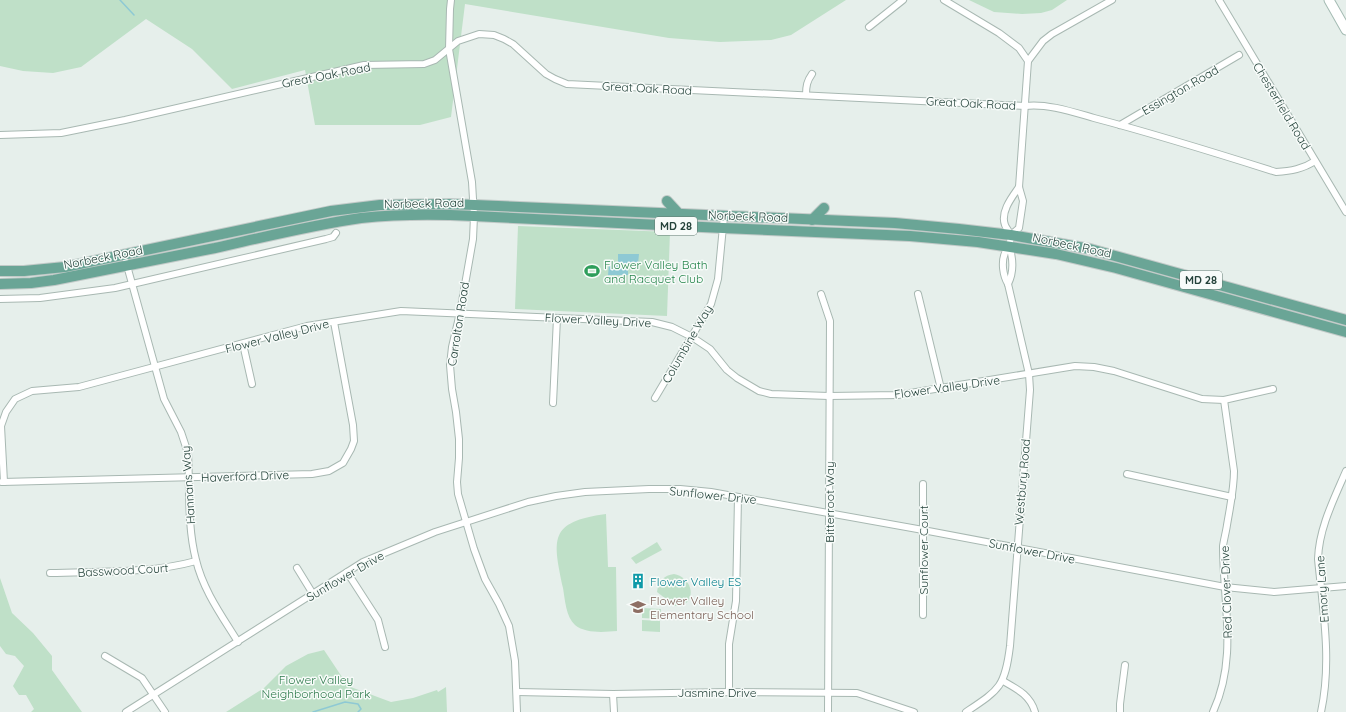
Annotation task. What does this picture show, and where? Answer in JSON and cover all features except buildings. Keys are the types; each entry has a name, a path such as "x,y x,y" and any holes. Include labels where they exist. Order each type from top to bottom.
{"main road":[{"path":"1329,0 1346,30"},
{"path":"667,201 678,214"},
{"name":"Norbeck Road","path":"0,271 24,271 65,267 331,210 380,205 473,205 902,224 959,228 1039,239 1090,249 1346,320"},
{"path":"812,220 824,208"},
{"path":"275,222 281,212"},
{"name":"Norbeck Road","path":"0,284 31,283 54,280 310,227 361,218 408,215 474,216 949,238 1056,254 1116,268 1346,332"}],"street":[{"name":"Carrolton Road","path":"451,0 449,49 472,182 474,216 473,239 460,314 452,347 450,365 459,439 457,482 458,494 474,549 485,579 509,626 515,661 517,712"},
{"path":"869,27 903,0"},
{"path":"944,0 1019,48 1028,61 1043,41 1052,34 1112,0"},
{"name":"Chesterfield Road","path":"1219,0 1346,212"},
{"name":"Great Oak Road","path":"0,135 66,132 364,65 424,64 435,60 458,41 479,34 494,35 513,44 546,74 567,84 1030,106 1062,110 1120,125 1276,172 1292,171 1309,165 1315,161"},
{"name":"Essington Road","path":"1120,125 1239,55"},
{"name":"Westbury Road","path":"1003,681 1010,646 1030,390 1029,374 1008,284 1004,276 1004,255 1009,246 1011,235 1019,228 1023,201 1019,188 1028,61"},
{"path":"806,95 808,80 812,74"},
{"path":"1011,235 1004,224 1004,215 1008,203 1019,188"},
{"name":"Columbine Way","path":"655,398 711,304 716,285 724,216"},
{"path":"0,299 40,298 115,288 326,240 333,237 336,233"},
{"name":"Hannans Way","path":"124,255 154,368 164,399 185,441 188,453 191,537 196,561 210,595 238,642"},
{"name":"Bitterroot Way","path":"821,294 830,321 828,712"},
{"path":"918,294 941,389"},
{"name":"Flower Valley Drive","path":"2,482 1,426 6,412 15,399 32,391 79,386 154,368 307,326 401,311 652,322 672,327 692,337 710,349 732,374 759,391 771,394 829,396 898,395 1075,366 1094,367 1114,371 1202,399 1224,400 1273,389"},
{"path":"553,403 557,318"},
{"name":"Haverford Drive","path":"2,482 312,474 329,471 343,463 354,440 353,425 334,322"},
{"path":"243,344 252,384"},
{"name":"Red Clover Drive","path":"1213,712 1220,693 1225,672 1228,644 1223,544 1234,482 1234,470 1224,400"},
{"name":"Emory Lane","path":"1321,712 1325,692 1327,652 1318,559 1319,547 1322,532 1346,471"},
{"path":"1127,474 1232,497"},
{"name":"Sunflower Court","path":"923,484 923,615"},
{"name":"Sunflower Drive","path":"126,712 363,562 387,551 466,521 528,502 585,492 680,489 711,492 756,499 1225,587 1274,592 1346,586"},
{"path":"729,692 729,644 736,601 738,497"},
{"name":"Basswood Court","path":"50,573 155,569 175,567 196,561"},
{"path":"297,568 313,594"},
{"path":"347,572 378,620 385,647"},
{"path":"105,656 142,678 165,712"},
{"path":"1120,712 1125,665"},
{"path":"966,712 995,691 1003,681 1024,694 1031,702 1035,712"},
{"name":"Jasmine Drive","path":"517,692 614,694 729,692 857,693 914,712"},
{"path":"614,694 614,712"}],"green space":[{"path":"0,0 846,0 791,35 771,40 720,42 669,38 465,4 451,117 420,125 315,125 305,70 232,89 192,49 146,19 81,67 53,73 23,71 0,66"},
{"path":"969,0 1067,0 1052,10 1041,13 1022,14 994,12"},
{"name":"Flower Valley Bath and Racquet Club","path":"518,226 670,232 667,316 515,309"},
{"path":"606,514 608,567 616,567 617,631 601,632 579,628 572,622 565,603 557,557 557,545 559,536 564,528 573,522 587,517"},
{"path":"657,542 662,550 636,564 631,558"},
{"path":"674,574 684,579 690,588 690,598 682,606 675,606 657,592 664,577"},
{"path":"0,578 12,613 33,633 52,656 52,670 82,712 31,712 34,709 26,695 19,695 13,686 24,666 15,656 6,654 0,646"},
{"path":"642,608 661,609 660,619 642,618"},
{"path":"642,620 660,621 660,632 642,631"},
{"name":"Flower Valley Neighborhood Park","path":"324,650 348,686 391,702 413,698 437,690 438,692 446,687 447,712 226,712 264,688 286,666 308,654"}],"water":[{"path":"618,254 639,254 638,264 628,264 628,275 608,275 609,265 618,265"}],"waterway":[{"path":"120,0 134,15"},
{"path":"313,712 345,702 358,704 361,709 358,712"}],"place":[{"name":"Flower Valley Bath and Racquet Club","path":"592,271"},
{"name":"Flower Valley ES","path":"638,581"},
{"name":"Flower Valley Elementary School","path":"638,607"}]}
